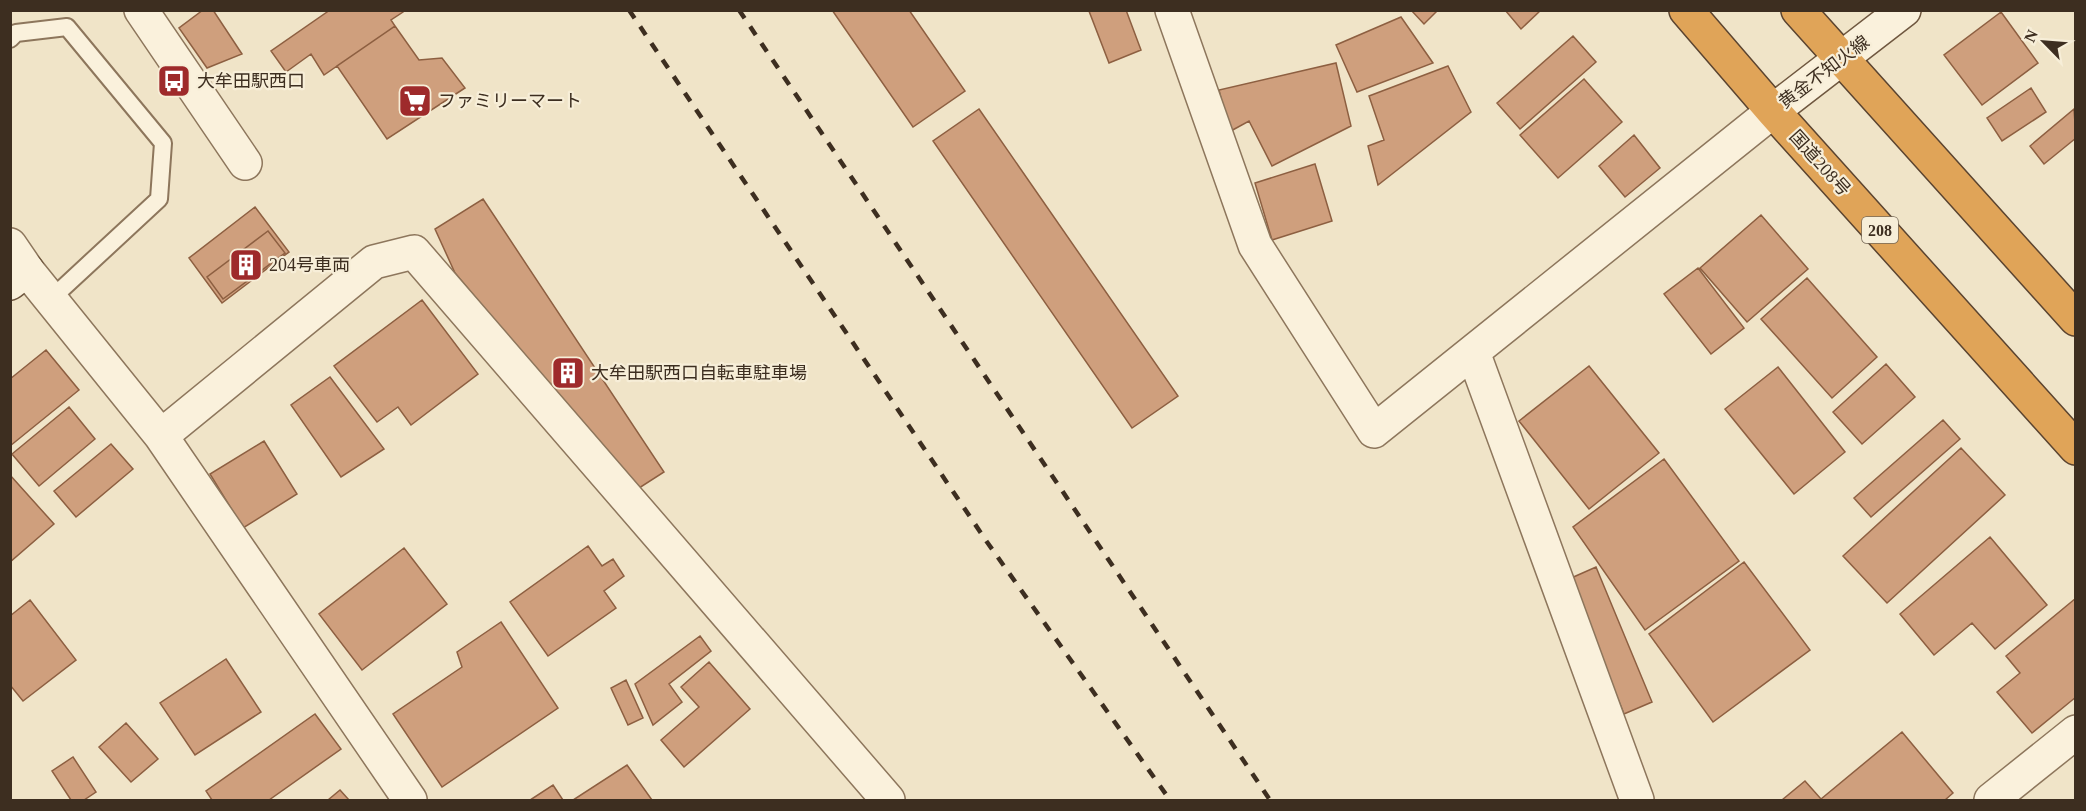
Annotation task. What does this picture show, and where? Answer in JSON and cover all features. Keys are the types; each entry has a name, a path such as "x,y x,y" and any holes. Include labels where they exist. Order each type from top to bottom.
{"highway":[{"name":"国道208号","path":"1686,10 1773,111 2076,448"},
{"path":"1798,10 2076,319"}],"street":[{"path":"141,10 245,163"},
{"name":"黄金不知火線","path":"1172,10 1255,245 1374,431 1773,111 1904,10"},
{"path":"161,436 374,262 414,252 888,801"},
{"path":"16,266 51,299 161,436 410,801"},
{"path":"1473,352 1637,801"},
{"path":"1991,801 2076,732"}],"lane":[{"path":"10,39 16,33 67,27 163,143 159,198 51,299"}],"building":[{"path":"203,10 213,10 242,54 207,68 179,28"},
{"path":"330,10 402,10 403,12 391,20 395,26 324,75 311,54 286,72 271,51"},
{"path":"832,10 909,10 965,91 913,127"},
{"path":"1126,10 1141,50 1109,63 1089,11"},
{"path":"1411,10 1438,10 1424,24"},
{"path":"1505,10 1541,10 1521,29"},
{"path":"2001,12 2038,63 1982,105 1944,55"},
{"path":"1401,17 1433,63 1357,92 1336,45"},
{"path":"395,26 419,60 442,58 465,88 387,139 337,66"},
{"path":"1573,36 1596,62 1520,129 1497,103"},
{"path":"1336,63 1351,126 1272,166 1249,121 1229,132 1219,90"},
{"path":"1448,66 1471,112 1378,185 1368,146 1384,140 1369,96"},
{"path":"1584,79 1622,122 1558,178 1520,135"},
{"path":"2031,88 2046,112 2002,141 1987,118"},
{"path":"979,109 1178,396 1132,428 933,141"},
{"path":"2074,109 2076,138 2044,164 2030,146"},
{"path":"1634,135 1660,168 1625,197 1599,166"},
{"path":"1315,164 1332,221 1272,240 1255,183"},
{"name":"大牟田駅西口自転車駐車場","path":"483,199 664,472 636,490 455,273 435,229"},
{"path":"255,207 289,252 222,303 189,258"},
{"path":"1761,215 1808,269 1747,322 1700,268"},
{"name":"204号車両","path":"268,231 285,253 223,299 207,277"},
{"path":"1698,268 1744,328 1711,354 1664,294"},
{"path":"1807,278 1877,357 1832,398 1761,319"},
{"path":"422,300 478,374 411,425 398,407 377,422 334,366"},
{"path":"46,350 79,390 10,446 10,379"},
{"path":"1886,364 1915,397 1862,444 1833,412"},
{"path":"1589,366 1659,453 1589,509 1519,421"},
{"path":"1778,367 1845,452 1794,494 1725,409"},
{"path":"330,377 384,449 341,477 291,405"},
{"path":"69,407 95,439 39,486 12,454"},
{"path":"1943,420 1960,439 1871,517 1854,498"},
{"path":"264,441 297,494 243,528 210,474"},
{"path":"111,444 133,469 76,517 54,491"},
{"path":"1961,448 2005,495 1887,603 1843,556"},
{"path":"1664,459 1739,561 1645,630 1573,527"},
{"path":"10,475 54,524 10,562"},
{"path":"1990,537 2047,605 1995,649 1972,623 1934,655 1900,614"},
{"path":"588,546 602,566 613,559 624,576 604,591 616,608 548,656 510,602"},
{"path":"404,548 447,604 362,670 319,614"},
{"path":"1744,562 1810,650 1713,722 1649,634"},
{"path":"1596,567 1652,702 1624,714 1569,579"},
{"path":"2076,598 2076,697 2032,733 1997,692 2020,673 2006,656"},
{"path":"30,600 76,660 23,701 10,685 10,616"},
{"path":"501,622 558,708 442,787 393,714 462,667 457,652"},
{"path":"700,636 711,651 669,684 682,702 653,725 635,684"},
{"path":"226,659 261,712 195,755 160,703"},
{"path":"709,662 750,709 684,767 661,740 699,707 681,687"},
{"path":"626,680 643,718 628,725 611,688"},
{"path":"315,714 341,749 269,800 212,800 206,791"},
{"path":"126,723 158,759 131,782 99,747"},
{"path":"1902,732 1953,793 1945,800 1782,800 1805,781 1821,799"},
{"path":"73,757 96,792 84,800 71,800 52,771"},
{"path":"627,765 652,800 573,800"},
{"path":"553,785 563,800 530,800"},
{"path":"340,790 349,800 328,800"}],"railway":[{"path":"629,10 987,542 1170,800"},
{"path":"739,10 1270,800"}],"place":[{"name":"大牟田駅西口","path":"174,81"},
{"name":"ファミリーマート","path":"415,101"},
{"name":"204号車両","path":"246,265"},
{"name":"大牟田駅西口自転車駐車場","path":"568,373"}]}
